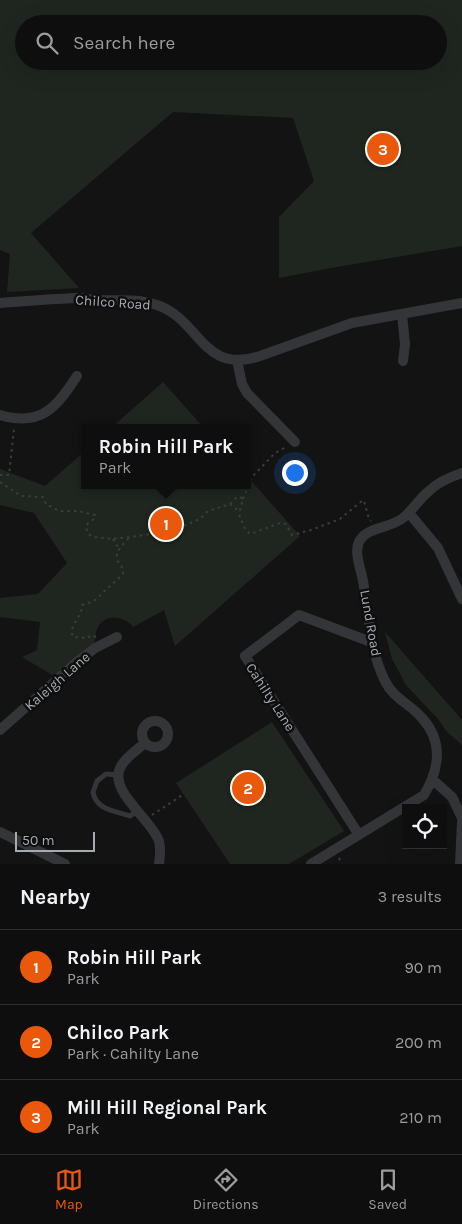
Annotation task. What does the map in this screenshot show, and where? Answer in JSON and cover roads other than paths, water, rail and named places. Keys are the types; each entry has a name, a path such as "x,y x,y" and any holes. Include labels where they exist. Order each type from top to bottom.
{"street":[{"name":"Chilco Road","path":"0,303 80,298 146,302 169,310 181,319 212,352 224,358 237,360"},
{"path":"294,442 247,393 242,384 237,360 254,358 338,327 462,303"},
{"path":"402,314 405,344 403,361"},
{"path":"0,415 15,419 31,418 46,412 60,401 77,376"},
{"name":"Lund Road","path":"433,780 437,764 436,746 431,730 422,717 396,696 386,682 372,642 357,545 365,535 392,525 409,513 440,482 462,473"},
{"path":"409,513 438,548 462,599"},
{"name":"Cahilty Lane","path":"359,835 245,656 299,615 372,642"},
{"name":"Kaleigh Lane","path":"0,730 78,661 95,648 117,637"},
{"path":"145,742 124,761 118,774 118,783 122,792 145,819 159,840 161,851 159,864"},
{"path":"311,864 424,795 433,780 452,797 462,819 460,864"},
{"path":"0,832 65,864"}],"lane":[{"path":"118,774 106,774 97,781 93,792 96,803 101,807 130,816 138,810"}],"place":[{"name":"Mill Hill Regional Park","path":"383,149"},
{"name":"Robin Hill Park","path":"166,524"},
{"name":"Chilco Park","path":"248,788"}]}
